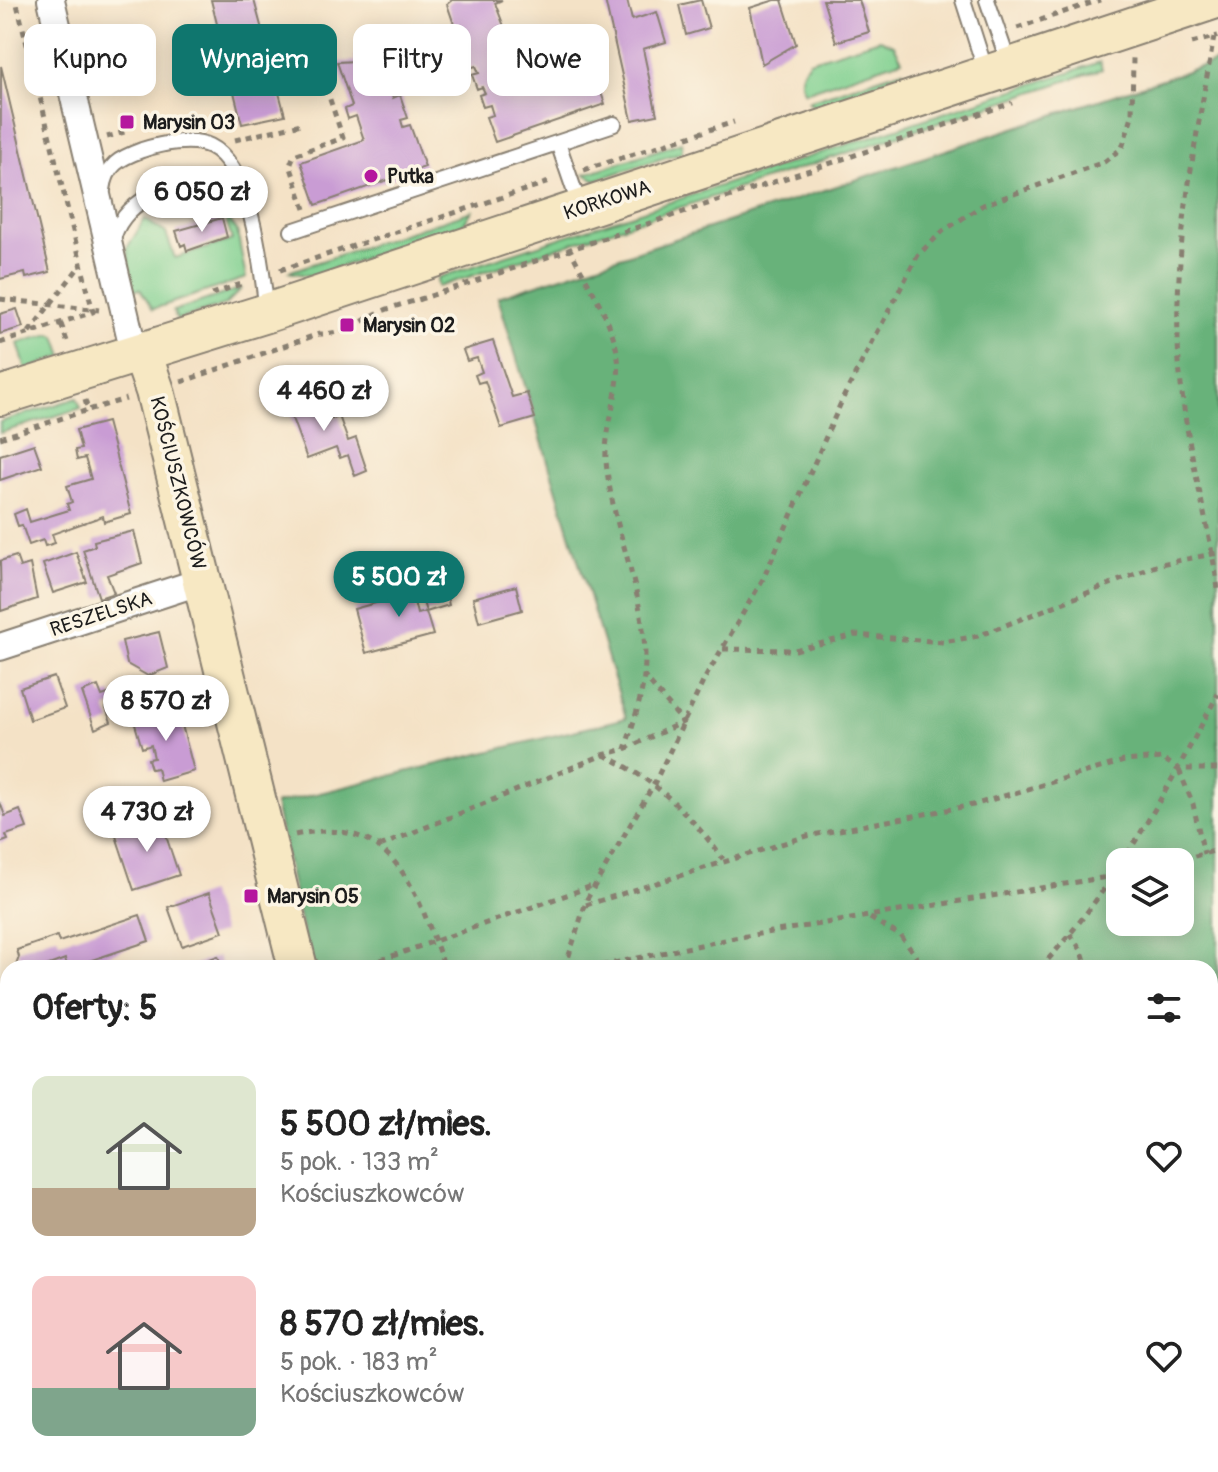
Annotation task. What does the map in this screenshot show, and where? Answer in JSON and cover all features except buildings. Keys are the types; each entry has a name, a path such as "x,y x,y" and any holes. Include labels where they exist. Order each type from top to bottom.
{"street":[{"name":"KOŚCIUSZKOWCÓW","path":"51,0 130,335 142,353 155,391 296,960"},
{"name":"KORKOWA","path":"0,396 142,353 265,295 999,59 1213,0"},
{"name":"RESZELSKA","path":"0,647 202,581"}],"lane":[{"path":"963,0 999,59"},
{"path":"987,0 999,59"},
{"path":"292,231 614,124"},
{"path":"100,209 105,173 121,157 184,143 210,146 229,164 248,204 265,295"},
{"path":"558,143 568,200"},
{"path":"110,255 115,229 127,214 144,199 170,188 203,184 224,189 248,204"}],"path":[{"path":"16,0 93,312"},
{"path":"999,59 1100,0"},
{"path":"1214,37 1179,256 1179,331 1190,458 1215,553 1218,589"},
{"path":"568,960 585,905 654,784 683,722 763,579 844,396 918,255 943,231 983,205 1104,162 1122,148 1132,116 1133,58"},
{"path":"305,208 290,165 294,155 343,138 329,96"},
{"path":"208,295 265,295 568,200 749,117"},
{"path":"230,142 301,124"},
{"path":"568,200 612,331 619,362 607,426 606,461 641,612 643,675 638,709 625,749"},
{"path":"27,334 80,266"},
{"path":"0,299 93,312"},
{"path":"0,343 111,307"},
{"path":"0,438 88,410"},
{"path":"722,649 795,650 855,635 943,642 978,636 1161,564 1215,553"},
{"path":"643,675 683,722"},
{"path":"1128,848 1178,769 1218,694"},
{"path":"380,846 603,755 625,749 683,722"},
{"path":"603,755 638,772 654,784 699,828 723,859"},
{"path":"585,905 723,859 807,836 973,805 1124,761 1162,758 1178,769 1193,804 1204,854"},
{"path":"1178,769 1218,769"},
{"path":"267,842 301,833 333,831 380,846 406,872 442,960"},
{"path":"1194,856 1218,850"},
{"path":"628,960 734,938 1106,878"},
{"path":"1047,960 1070,934 1106,881"},
{"path":"382,960 595,885"},
{"path":"870,918 901,936 918,960"},
{"path":"1070,934 1085,960"}],"green space":[{"path":"880,39 894,45 902,60 805,92 801,76 809,61"},
{"path":"1218,61 1218,960 308,960 275,804 626,718 498,297"},
{"path":"1100,62 1102,69 438,287 437,278"},
{"path":"903,70 903,77 814,107 808,101"},
{"path":"682,142 682,152 596,180 585,174"},
{"path":"472,211 462,226 312,276 288,272"},
{"path":"224,214 237,230 246,278 153,309 140,289 132,291 127,248 145,219 166,233 175,258 232,240"},
{"path":"242,288 225,305 177,320 173,311"},
{"path":"51,334 56,336 63,356 26,370 18,343"},
{"path":"77,398 81,408 0,433 0,422"}],"place":[{"name":"Marysin 03","path":"127,122"},
{"name":"Putka","path":"371,176"},
{"name":"Marysin 02","path":"347,325"},
{"name":"Marysin 05","path":"251,896"}]}
